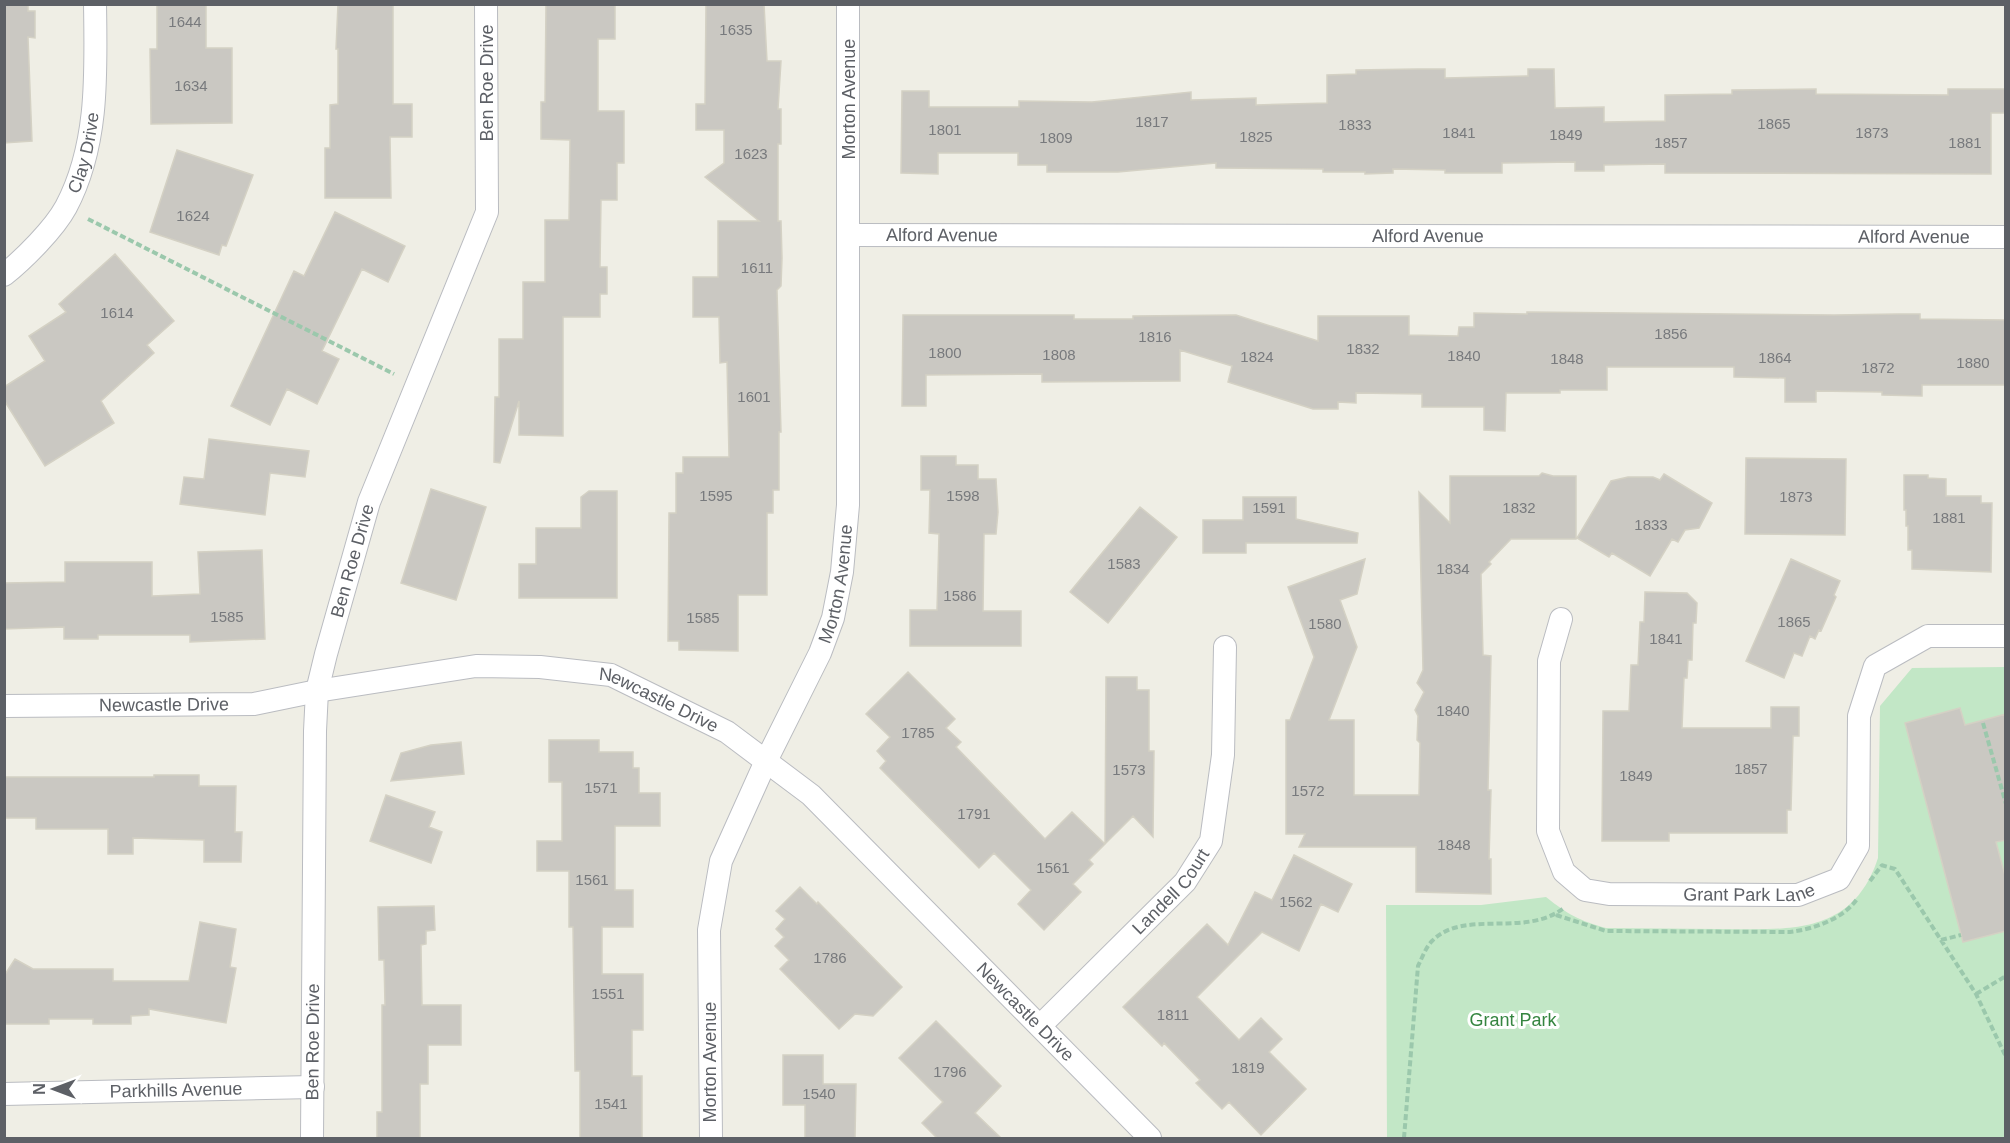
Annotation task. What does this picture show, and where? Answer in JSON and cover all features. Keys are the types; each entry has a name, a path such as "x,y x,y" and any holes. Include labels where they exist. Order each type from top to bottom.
{"street":[{"name":"Clay Drive","path":"4,275 35,246 65,208 82,168 92,120 96,70 95,4"},
{"name":"Ben Roe Drive","path":"312,1138 317,691 369,502 487,212 486,4"},
{"name":"Morton Avenue","path":"711,1138 709,930 721,861 766,761 820,653 833,618 842,572 848,505 848,4"},
{"name":"Alford Avenue","path":"849,235 2006,237"},
{"name":"Grant Park Lane","path":"1561,619 1549,661 1548,831 1564,872 1585,890 1609,894 1798,895 1839,879 1858,846 1859,716 1875,666 1928,636 2006,636"},
{"name":"Landell Court","path":"1040,1026 1185,882 1211,841 1223,755 1225,647"},
{"name":"Newcastle Drive","path":"4,706 254,704 317,691 476,666 540,667 611,675 727,732 811,795 1150,1138"},
{"name":"Parkhills Avenue","path":"4,1094 313,1087"}],"path":[{"path":"65,208 416,385"},
{"path":"1983,723 2006,804"},
{"path":"1858,846 1882,865 1895,868 1976,994 2006,1057"},
{"path":"1404,1138 1418,966 1431,941 1454,926 1532,922 1555,915"},
{"path":"1941,940 1961,935"},
{"path":"1976,994 2006,976"}],"green space":[{"name":"Grant Park","path":"2005,667 2005,1138 1387,1138 1386,905 1481,905 1546,897 1574,916 1606,928 1791,928 1813,924 1834,916 1851,903 1866,884 1878,858 1880,706 1912,668"}],"building":[{"path":"4,4 28,4 28,11 35,11 35,38 28,37 32,141 4,143"},
{"path":"157,4 206,4 206,48 232,48 232,123 151,124 150,49 157,49"},
{"path":"338,4 393,4 393,104 412,104 412,137 390,137 391,198 325,198 325,148 330,148 330,105 338,104 338,49 336,49"},
{"path":"546,4 615,4 615,39 598,39 598,111 624,111 624,163 617,163 617,200 601,200 600,267 607,267 607,294 600,294 600,317 563,317 563,436 519,435 519,401 500,463 494,462 495,397 499,397 499,339 523,339 523,282 545,282 545,220 569,220 570,140 541,139 541,102 545,102"},
{"path":"706,4 764,4 767,61 781,61 778,109 781,109 781,144 778,144 778,221 781,221 782,258 781,286 777,290 781,432 779,432 779,490 773,490 773,513 767,513 767,595 738,595 738,651 679,650 679,641 668,641 669,513 676,513 676,473 683,473 683,457 729,457 727,362 720,363 719,317 693,317 693,277 718,277 718,221 759,221 705,177 724,163 724,130 696,130 696,104 705,104"},
{"path":"1445,69 1445,78 1528,76 1528,69 1554,69 1555,108 1604,107 1604,122 1665,121 1665,95 1732,94 1732,90 1816,89 1816,94 1948,95 1948,89 2006,89 2006,113 1991,113 1991,174 1665,173 1665,164 1604,165 1604,171 1575,171 1575,162 1502,163 1502,173 1445,173 1445,170 1393,169 1393,173 1365,174 1365,172 1323,172 1323,169 1216,168 1216,163 1118,172 1047,172 1047,165 1018,165 1018,153 938,153 938,174 901,173 902,91 929,91 929,107 1019,107 1019,101 1092,102 1191,92 1191,100 1256,98 1256,105 1327,103 1327,75 1356,74 1356,70"},
{"path":"177,150 253,175 226,246 222,245 219,255 150,232"},
{"path":"335,212 405,246 388,282 362,269 322,351 339,359 317,404 287,389 270,425 231,406 294,271 304,276"},
{"path":"115,254 174,321 147,345 154,353 101,401 114,423 45,466 4,400 4,387 45,361 29,336 66,312 59,304"},
{"path":"1527,312 1920,314 1920,319 2006,320 2006,385 1922,385 1922,396 1882,395 1882,392 1816,391 1816,402 1785,402 1785,378 1734,377 1734,367 1607,367 1607,390 1506,393 1505,431 1484,430 1484,407 1422,407 1422,394 1356,393 1356,403 1338,402 1338,409 1313,409 1228,382 1232,366 1180,350 1180,381 1042,382 1042,374 926,375 926,406 902,406 903,315 1074,315 1074,319 1133,319 1133,316 1236,315 1318,341 1318,316 1409,316 1409,335 1458,336 1459,327 1474,327 1474,313 1527,314"},
{"path":"209,439 309,451 305,477 270,473 265,515 180,504 184,477 204,479"},
{"path":"921,456 956,456 956,465 978,465 978,479 996,479 998,512 996,534 984,534 983,611 1021,611 1021,646 910,646 910,610 937,610 939,534 929,533 930,490 921,490"},
{"path":"1746,458 1846,459 1845,535 1745,534"},
{"path":"1542,473 1553,476 1576,476 1576,539 1511,539 1481,574 1483,655 1491,656 1488,790 1491,790 1489,859 1491,859 1491,894 1416,892 1416,847 1299,847 1305,834 1286,834 1286,720 1290,720 1314,657 1288,587 1365,559 1357,594 1340,600 1357,647 1329,720 1354,720 1354,795 1419,795 1420,743 1417,740 1418,716 1415,710 1424,692 1417,683 1423,670 1419,492 1450,523 1450,476 1539,476"},
{"path":"1664,474 1712,503 1699,528 1685,530 1678,542 1672,539 1650,576 1612,553 1609,557 1577,538 1611,481 1628,477 1653,477 1660,480"},
{"path":"1904,475 1928,475 1928,478 1946,479 1946,496 1981,496 1981,503 1992,503 1991,572 1912,569 1912,550 1908,550 1908,526 1906,526 1906,510 1904,510"},
{"path":"431,489 486,507 456,600 401,583"},
{"path":"589,491 617,491 617,598 519,598 519,564 536,564 536,528 581,528 581,497"},
{"path":"1243,497 1296,497 1296,519 1358,533 1357,543 1246,543 1246,553 1203,553 1203,520 1243,520"},
{"path":"1140,507 1177,537 1108,623 1070,592"},
{"path":"262,550 265,639 190,642 190,635 98,635 98,639 64,639 64,627 4,629 4,583 65,582 65,562 152,562 152,596 200,594 198,552"},
{"path":"1791,559 1840,581 1834,595 1836,597 1821,631 1819,630 1815,639 1810,636 1802,656 1794,653 1784,678 1746,661"},
{"path":"1645,592 1687,593 1697,603 1696,623 1693,623 1692,660 1688,660 1687,678 1684,678 1682,728 1771,728 1771,707 1799,707 1799,736 1793,736 1791,810 1787,810 1787,833 1669,833 1669,841 1602,841 1603,711 1629,711 1631,665 1638,665 1640,622 1644,622"},
{"path":"908,672 955,719 946,728 961,742 956,747 1045,839 1072,812 1105,844 1089,860 1093,864 1073,884 1081,892 1044,930 1018,904 1031,890 994,853 979,868 880,768 886,761 877,751 890,737 866,714"},
{"path":"1106,677 1137,677 1137,690 1149,690 1149,751 1154,751 1153,837 1133,816 1105,844"},
{"path":"1960,708 1965,725 2006,714 2006,840 1996,842 2006,879 2006,931 1963,942 1905,723"},
{"path":"549,740 599,740 599,752 633,752 633,768 639,768 639,793 660,793 660,826 615,826 615,890 633,890 633,927 602,927 602,974 643,974 643,1030 632,1030 632,1076 642,1076 642,1138 580,1138 580,1071 575,1071 573,927 569,927 569,871 537,871 537,841 562,841 562,782 549,782"},
{"path":"461,742 464,774 391,781 401,753 431,745"},
{"path":"154,775 199,775 199,786 236,786 235,832 242,832 241,862 204,862 204,840 133,838 133,854 108,854 108,829 36,829 36,818 4,818 4,777 154,777"},
{"path":"386,795 435,812 429,827 442,832 431,863 370,841"},
{"path":"1294,855 1352,884 1338,912 1321,904 1299,951 1262,932 1197,997 1239,1040 1261,1018 1282,1039 1269,1052 1306,1089 1261,1135 1229,1102 1222,1109 1196,1083 1200,1080 1164,1043 1162,1046 1123,1007 1207,924 1228,945 1255,892 1272,900"},
{"path":"800,887 817,904 818,902 902,987 873,1016 855,1014 839,1029 780,969 789,960 775,946 784,937 776,929 785,919 776,911"},
{"path":"434,906 435,930 426,931 426,944 421,945 422,1005 461,1005 461,1045 428,1045 428,1084 420,1084 420,1138 377,1138 377,1112 382,1112 382,1005 385,1005 384,960 379,960 378,907"},
{"path":"200,922 236,929 230,967 236,968 226,1023 149,1009 149,1015 131,1016 131,1024 93,1024 93,1019 49,1019 49,1024 4,1024 4,976 15,959 33,969 113,969 113,981 189,981"},
{"path":"936,1021 1001,1086 975,1113 1001,1138 937,1138 922,1123 943,1102 899,1058"},
{"path":"783,1055 823,1055 823,1084 856,1084 855,1138 805,1138 805,1105 783,1105"}]}
